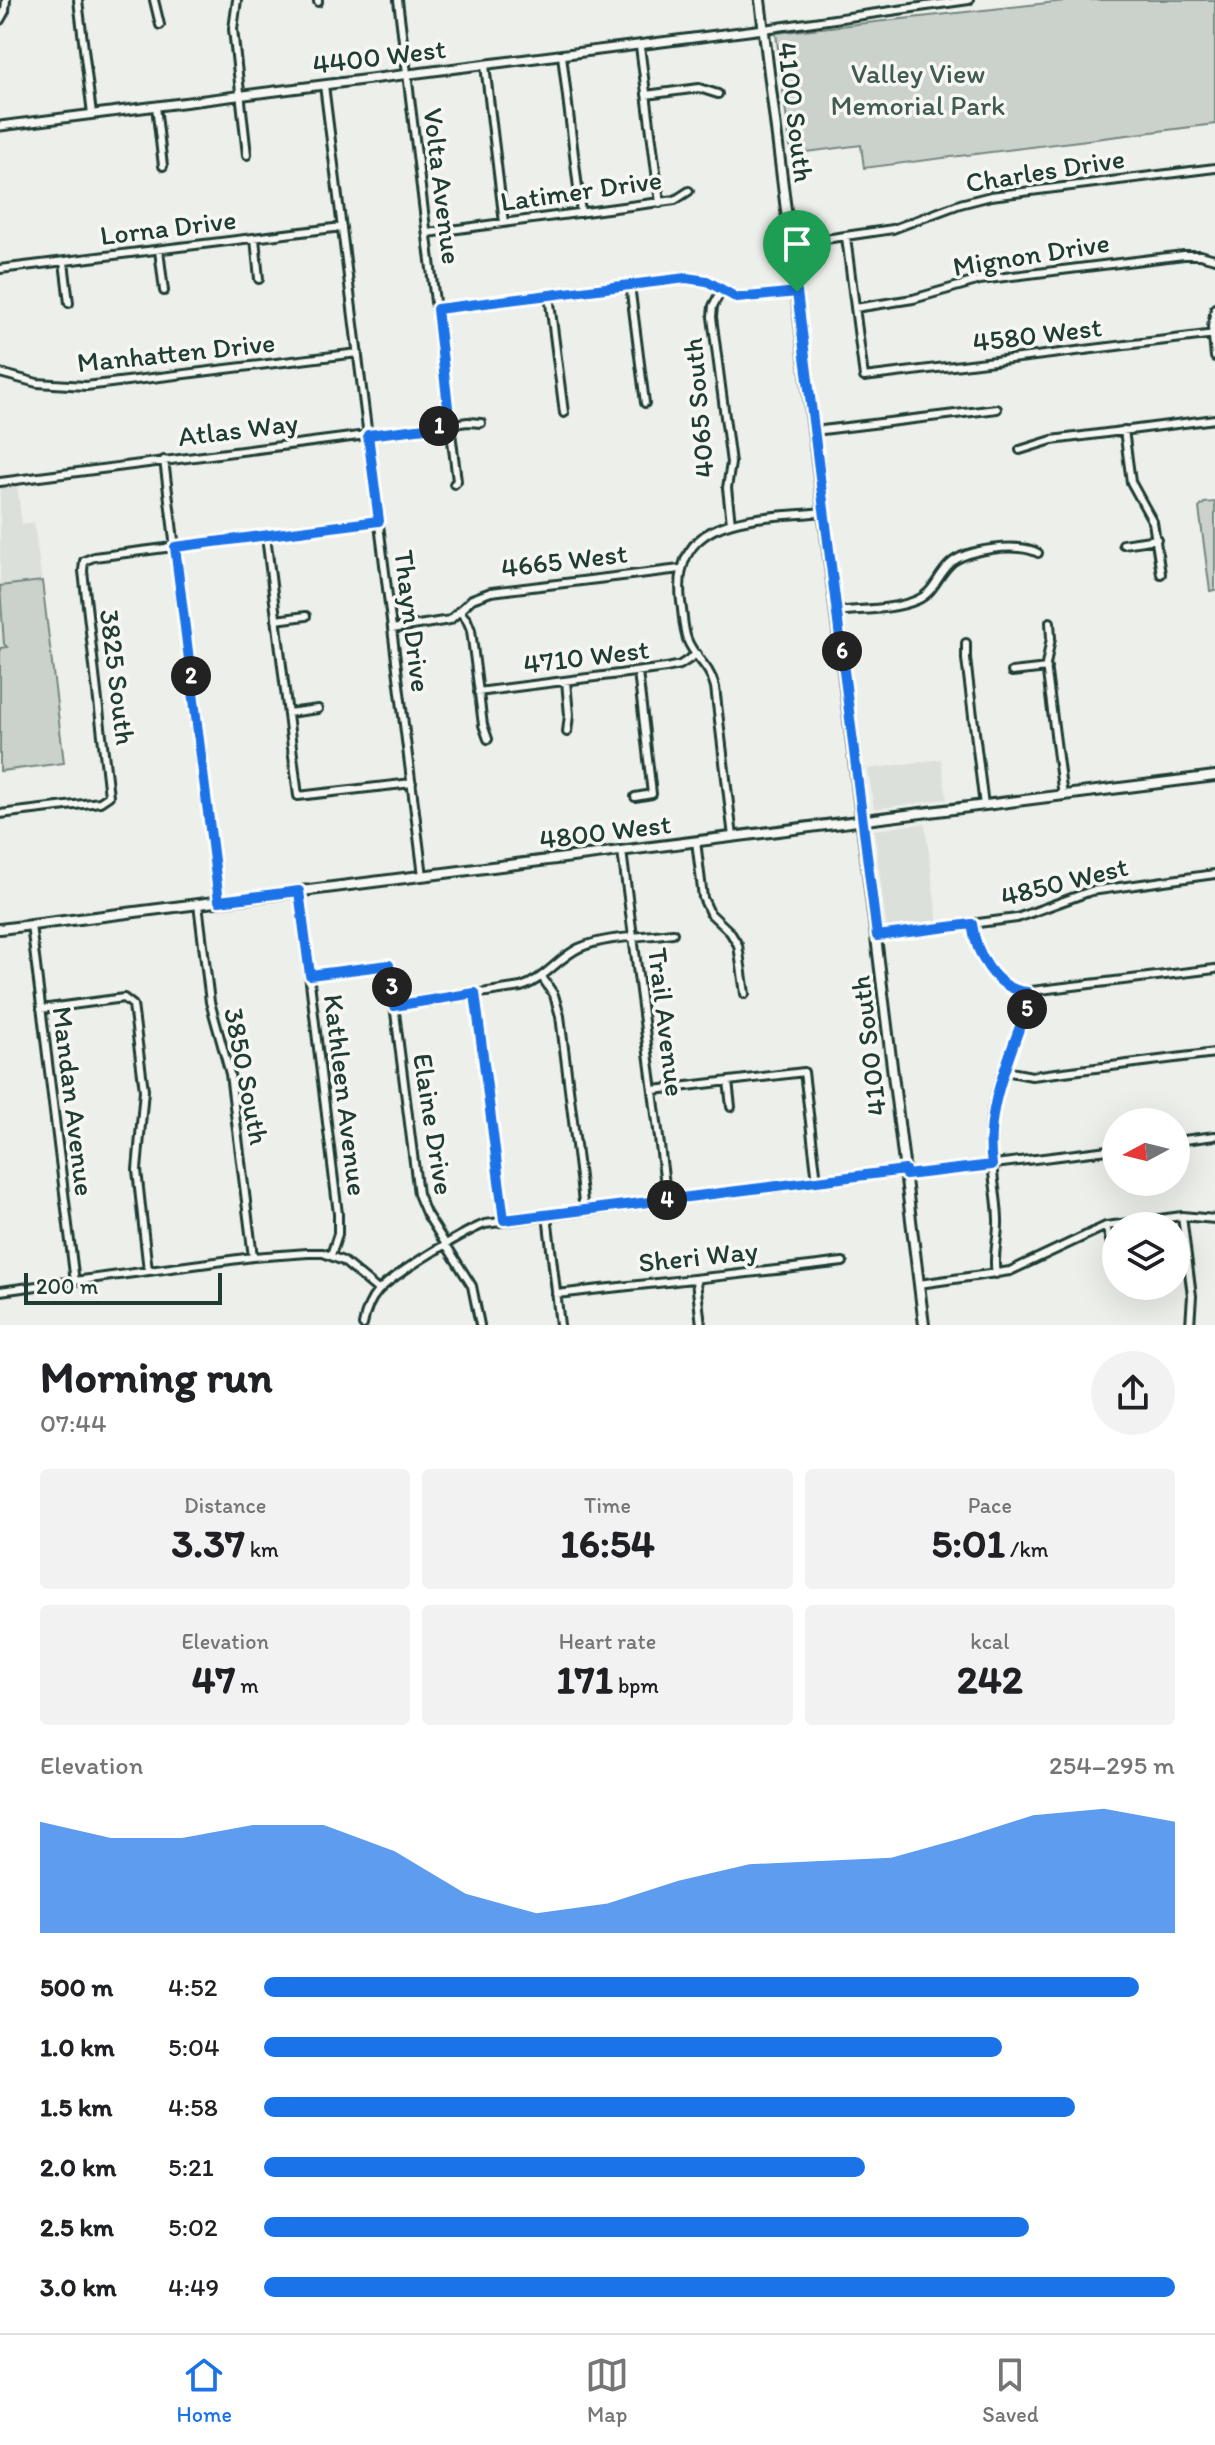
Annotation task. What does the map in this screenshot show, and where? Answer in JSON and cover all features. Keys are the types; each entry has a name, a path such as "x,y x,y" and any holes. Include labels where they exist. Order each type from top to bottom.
{"main road":[{"name":"4100 South","path":"760,0 863,821 922,1325"},
{"name":"4800 West","path":"0,929 1215,776"}],"street":[{"path":"0,20 6,0"},
{"path":"78,0 92,114"},
{"path":"154,0 160,25"},
{"path":"237,0 233,29 247,155"},
{"name":"Volta Avenue","path":"398,0 457,481 454,484"},
{"path":"764,29 969,0"},
{"name":"4400 West","path":"0,126 764,29"},
{"path":"640,46 660,203"},
{"path":"562,55 581,213"},
{"path":"485,65 504,223"},
{"name":"Thayn Drive","path":"324,85 423,876"},
{"path":"646,95 699,88 718,94"},
{"path":"156,106 163,166"},
{"name":"Charles Drive","path":"791,244 893,229 991,196 1215,168"},
{"name":"Latimer Drive","path":"428,233 660,203 678,199 689,191"},
{"name":"Lorna Drive","path":"0,269 342,227"},
{"path":"846,237 855,308"},
{"path":"255,238 259,279"},
{"path":"159,250 164,291"},
{"name":"Mignon Drive","path":"855,308 904,301 980,280 1184,255 1215,259"},
{"path":"64,262 69,303"},
{"path":"437,309 692,278 707,281 721,291 742,298 797,292"},
{"path":"630,285 645,403"},
{"name":"4065 South","path":"721,291 713,306 712,317 731,463 727,488 731,523"},
{"path":"549,295 564,413"},
{"name":"4580 West","path":"855,308 864,377 1214,334"},
{"path":"1215,308 1215,357"},
{"name":"Manhatten Drive","path":"0,373 37,383 86,386 358,353"},
{"path":"814,431 997,409"},
{"path":"1020,450 1052,440 1215,419"},
{"name":"Atlas Way","path":"0,482 481,423"},
{"path":"1124,430 1133,489 1153,522 1161,574"},
{"path":"164,460 219,901"},
{"path":"733,837 715,687 709,669 690,647 685,632 680,569 696,541 718,527 824,512"},
{"path":"175,547 379,521"},
{"path":"266,536 298,796 412,783"},
{"path":"1123,544 1157,539"},
{"name":"3825 South","path":"0,814 108,799 110,790 83,574 84,561 94,557 175,547"},
{"path":"837,612 918,600 932,589 950,564 968,554 1023,547 1038,553"},
{"name":"4665 West","path":"392,629 444,622 472,599 491,592 680,569"},
{"path":"459,611 470,626 483,725 488,739"},
{"path":"276,620 306,616"},
{"path":"1050,622 1047,668 1063,796"},
{"path":"966,643 984,806"},
{"name":"4710 West","path":"478,692 680,665 697,654"},
{"path":"1012,672 1047,668"},
{"path":"635,797 652,795 638,672"},
{"path":"566,681 567,732"},
{"path":"288,713 318,709"},
{"path":"696,841 705,904 738,945 745,994"},
{"name":"Trail Avenue","path":"622,851 667,1200"},
{"name":"4850 West","path":"877,936 1024,917 1097,890 1215,874"},
{"name":"Kathleen Avenue","path":"299,891 338,1214 338,1234 331,1255"},
{"name":"3850 South","path":"198,904 210,1002 230,1074 253,1257"},
{"path":"972,924 977,943 996,978 1009,988 1027,992 1215,969"},
{"name":"Mandan Avenue","path":"31,925 75,1282"},
{"path":"394,1006 521,987 542,977 579,949 595,943 673,933"},
{"name":"Elaine Drive","path":"310,975 389,965 418,1194 426,1213 472,1286 480,1325"},
{"path":"542,977 554,995 560,1016 584,1210"},
{"path":"996,1274 994,1253 999,1221 992,1165 991,1114 1027,1006 1027,992"},
{"path":"475,993 504,1220"},
{"path":"41,1009 115,999 130,1000 135,1011 144,1090 137,1170 148,1271"},
{"path":"1005,1071 1032,1076 1215,1053"},
{"path":"654,1090 804,1072 817,1181"},
{"path":"728,1081 731,1107"},
{"path":"1190,1139 1215,1136"},
{"path":"363,1325 367,1309 378,1290 446,1244 477,1227 504,1220 817,1181 992,1165 1102,1151"},
{"path":"547,1215 560,1325"},
{"path":"1190,1217 1215,1219"},
{"path":"919,1284 996,1274 1025,1266 1102,1227"},
{"path":"0,1291 298,1253 331,1255 352,1267 378,1290"},
{"name":"Sheri Way","path":"556,1294 655,1282 696,1281 843,1262"},
{"path":"696,1281 701,1325"},
{"path":"1190,1284 1190,1325"}],"shaded area":[{"path":"17,485 22,524 34,522 65,764 0,773 0,488"},
{"path":"941,759 947,799 874,809 868,769"},
{"path":"925,823 938,924 887,931 874,830"}],"green space":[{"name":"Valley View Memorial Park","path":"1074,0 1215,0 1215,124 864,168 861,145 791,154 776,33"},
{"path":"1215,502 1215,590 1210,591 1199,508 1204,503"},
{"path":"42,581 64,763 0,771 0,648 7,647 4,644 0,586"}],"route":[{"path":"686,278 707,281 737,298 797,292 877,936 972,924 977,943 996,978 1009,988 1027,992 1027,1006 993,1106 990,1131 992,1165 906,1175 905,1170 504,1220 475,993 394,1006 389,965 310,975 299,891 219,901 175,547 379,521 368,435 450,425 437,309 686,278"}]}
